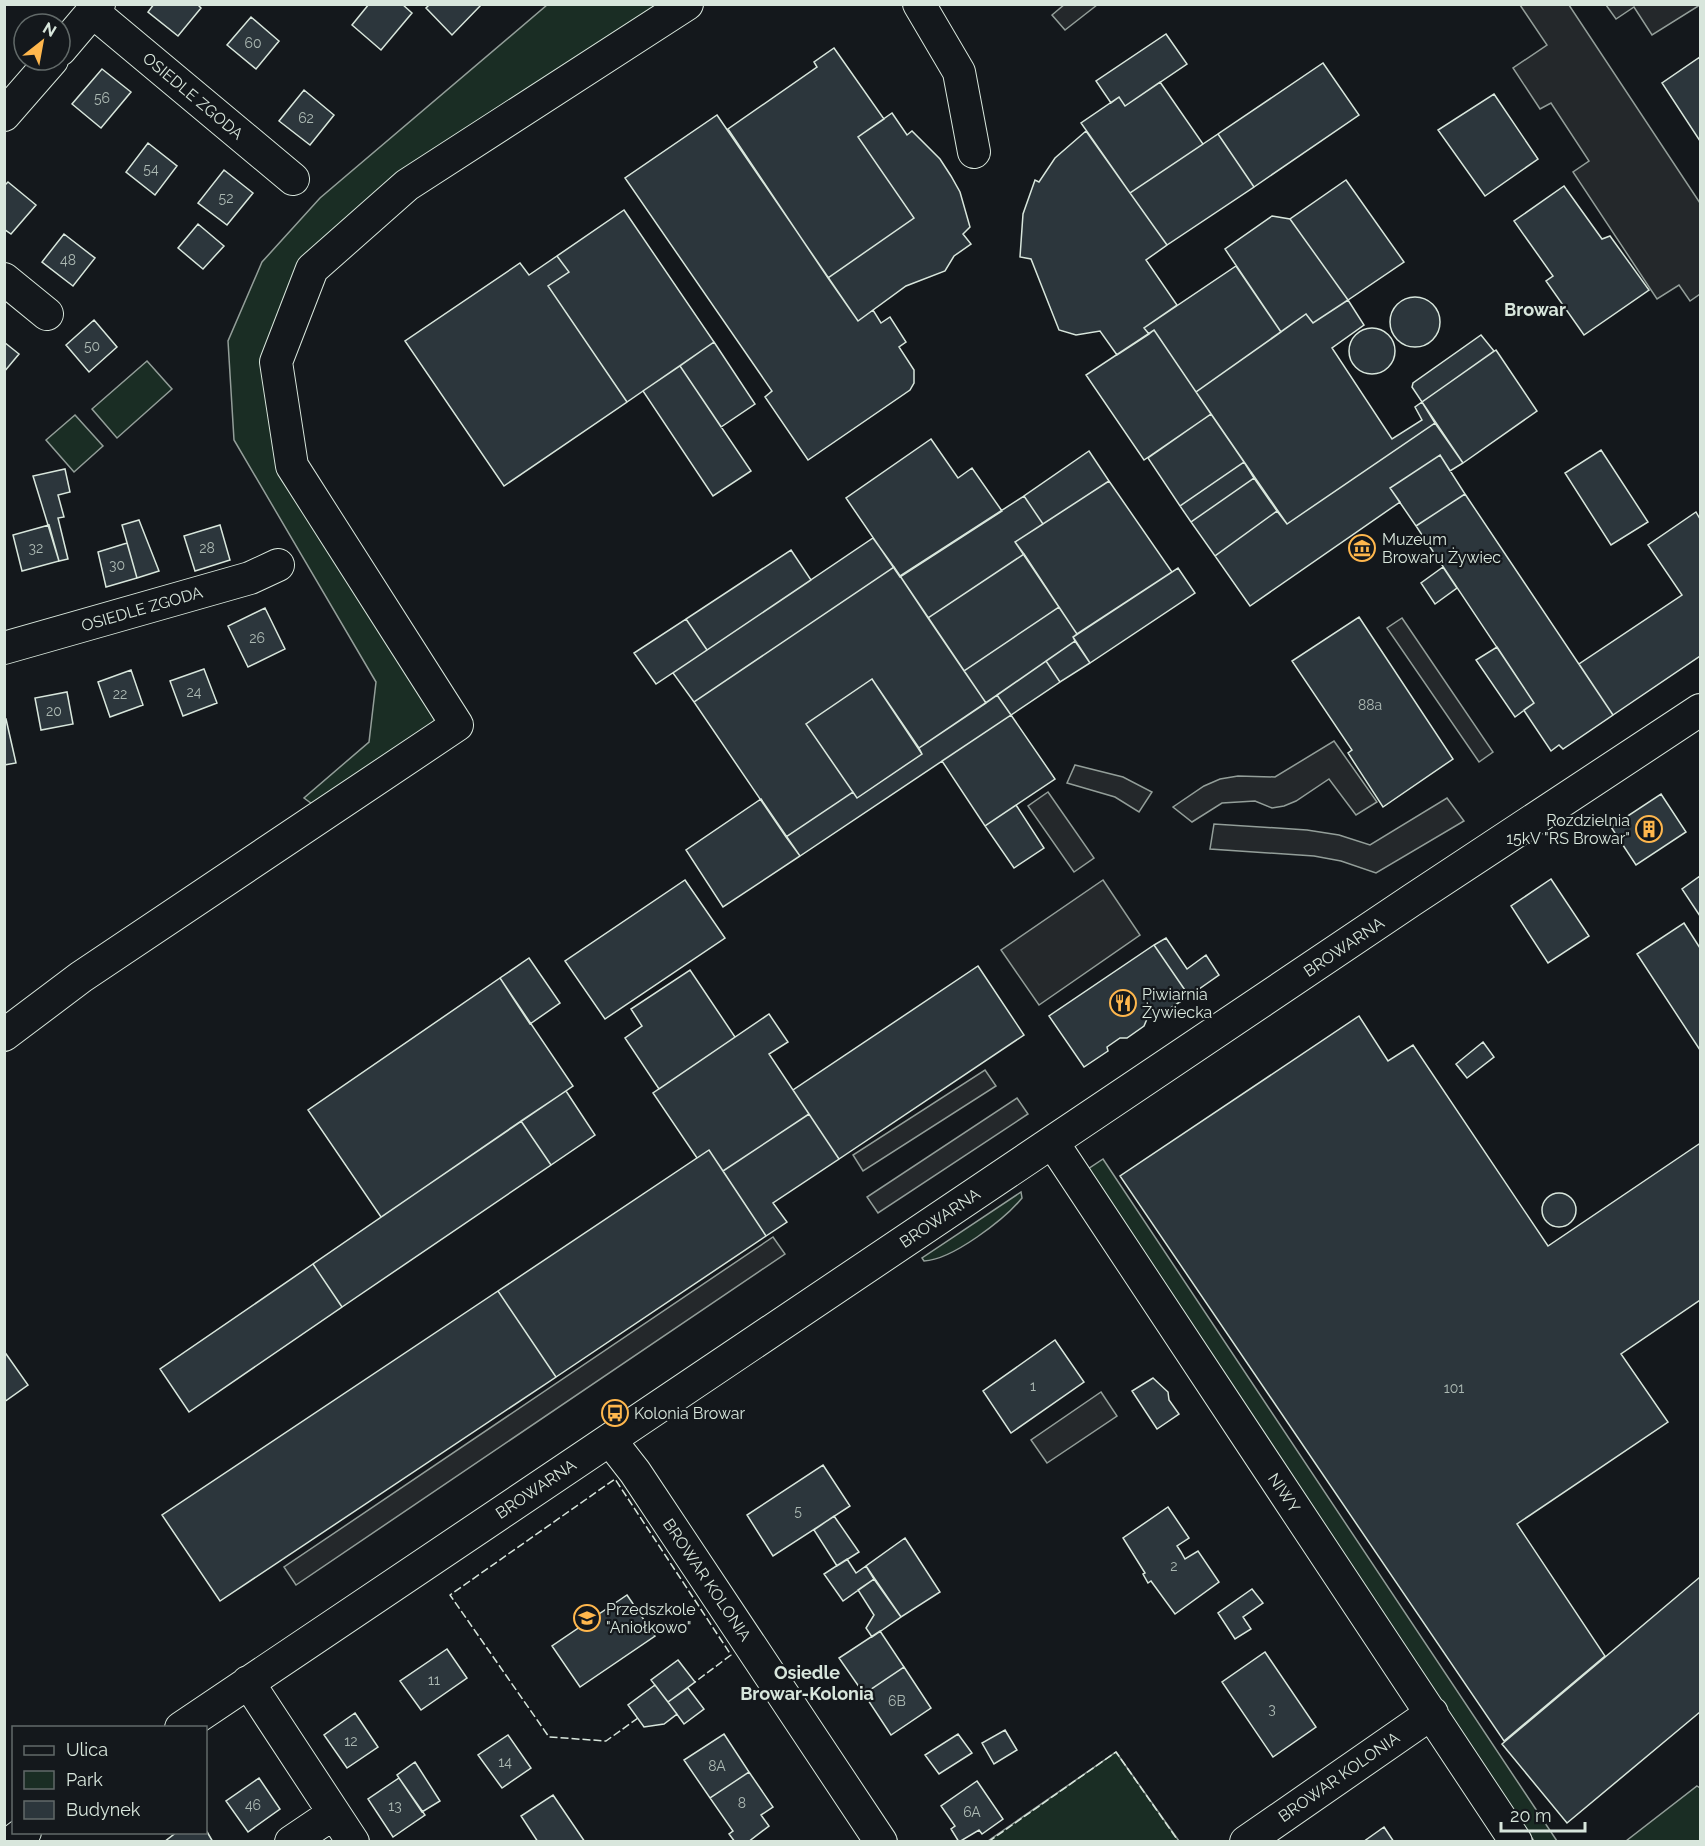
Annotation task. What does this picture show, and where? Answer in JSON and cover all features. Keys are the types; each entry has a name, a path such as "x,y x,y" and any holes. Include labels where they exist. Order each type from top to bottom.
{"street":[{"path":"4,1035 81,977 457,725 292,466 276,362 312,269 407,186 687,4"},
{"path":"919,4 959,72 974,152"},
{"name":"OSIEDLE ZGODA","path":"72,36 96,8 293,179"},
{"path":"4,115 42,72"},
{"path":"4,279 47,314"},
{"name":"OSIEDLE ZGODA","path":"4,648 250,578 278,565"},
{"name":"BROWARNA","path":"184,1726 1412,900 1701,710"},
{"name":"NIWY","path":"1053,1143 1516,1842"},
{"name":"BROWAR KOLONIA","path":"610,1440 635,1472 881,1842"},
{"path":"248,1682 353,1842"},
{"name":"BROWAR KOLONIA","path":"1246,1842 1432,1713"},
{"path":"291,1842 334,1813"}],"green space":[{"path":"547,5 687,5 312,269 276,362 292,466 457,725 326,814 304,798 369,742 376,682 234,440 228,341 262,262 320,198"},
{"path":"147,361 172,389 117,438 92,409"},
{"path":"75,415 103,446 74,472 46,440"},
{"path":"1103,1159 1557,1841 1534,1841 1088,1169"},
{"path":"1021,1192 1022,1198 1014,1207 977,1237 949,1254 924,1261 922,1258"},
{"path":"1116,1752 1179,1841 988,1841"},
{"path":"1697,1786 1700,1788 1700,1841 1626,1841"}],"shaded area":[{"path":"1065,4 1097,5 1065,30 1052,15"},
{"path":"1520,5 1569,5 1700,203 1700,294 1690,301 1679,285 1657,299 1573,172 1589,161 1551,103 1540,109 1513,68 1547,45"},
{"path":"1606,5 1700,5 1652,35 1634,7 1616,19"},
{"path":"1402,618 1493,752 1479,762 1387,628"},
{"path":"1334,741 1377,802 1356,815 1329,779 1296,801 1284,806 1272,808 1255,801 1222,803 1192,822 1173,807 1204,786 1220,779 1238,776 1275,777"},
{"path":"1075,765 1123,777 1152,792 1139,812 1115,797 1067,783"},
{"path":"1048,792 1094,858 1074,872 1028,806"},
{"path":"1447,798 1464,821 1376,873 1341,861 1314,856 1210,849 1214,824 1307,830 1339,835 1370,845"},
{"path":"1103,880 1140,935 1039,1005 1001,950"},
{"path":"985,1070 996,1086 863,1171 853,1155"},
{"path":"1017,1098 1028,1114 878,1213 867,1197"},
{"path":"773,1237 785,1254 296,1585 284,1567"},
{"path":"1101,1392 1117,1416 1047,1463 1031,1440"}],"building":[{"path":"154,4 197,4 201,8 178,36 148,12"},
{"path":"369,4 402,4 412,13 381,50 352,25"},
{"path":"430,4 482,4 452,35 426,8"},
{"path":"251,17 279,41 256,69 227,45"},
{"path":"1166,34 1187,64 1125,106 1119,97 1111,103 1096,81"},
{"path":"834,48 884,119 858,137 914,218 828,278 728,129 817,67 814,62"},
{"path":"1700,57 1700,141 1662,83"},
{"path":"1323,63 1359,115 1254,187 1218,134"},
{"path":"102,69 131,92 101,128 72,104"},
{"path":"1160,82 1203,144 1130,193 1081,123 1119,97 1125,106"},
{"path":"304,90 334,115 310,145 279,121"},
{"path":"1494,94 1538,159 1485,196 1438,130"},
{"path":"892,113 907,135 912,131 940,159 951,176 960,192 970,227 963,234 971,244 954,256 945,271 906,286 858,321 828,278 914,218 858,137"},
{"path":"717,115 858,321 873,310 881,323 890,317 906,342 899,347 914,370 914,383 910,390 808,460 765,397 772,391 625,178"},
{"path":"1086,131 1167,245 1146,260 1177,305 1144,328 1149,334 1117,355 1100,331 1076,335 1059,330 1031,259 1020,257 1023,214 1035,180 1039,182 1055,158"},
{"path":"1218,134 1254,187 1167,245 1130,193"},
{"path":"148,143 177,166 155,195 126,172"},
{"path":"224,170 253,193 227,225 198,203"},
{"path":"1346,180 1404,262 1348,300 1290,219"},
{"path":"8,182 36,205 11,234 4,229 4,186"},
{"path":"1564,186 1602,239 1610,236 1649,290 1584,335 1546,281 1553,276 1514,221"},
{"path":"624,210 714,342 627,402 548,286 569,272 557,256"},
{"path":"1272,216 1290,219 1348,300 1313,323 1306,314 1281,332 1225,249"},
{"path":"198,224 224,246 203,269 178,248"},
{"path":"64,234 95,258 73,286 42,262"},
{"path":"557,256 569,272 548,286 627,402 504,486 405,341 520,263 529,275"},
{"path":"1236,266 1281,332 1196,392 1154,330 1149,334 1144,328"},
{"path":"1415,297 1424,299 1435,308 1440,322 1438,331 1429,342 1415,347 1406,345 1395,336 1390,322 1392,313 1401,302"},
{"path":"1348,300 1364,325 1332,348 1392,439 1422,420 1415,407 1422,402 1435,423 1287,524 1196,392 1306,314 1313,323"},
{"path":"94,320 117,347 89,372 66,345"},
{"path":"1377,328 1389,334 1394,342 1394,360 1389,368 1381,373 1367,374 1359,371 1352,364 1349,346 1352,338 1359,331"},
{"path":"1154,330 1211,414 1144,460 1086,375"},
{"path":"1481,335 1494,351 1422,402 1412,387 1413,383"},
{"path":"4,342 19,354 4,372"},
{"path":"714,342 755,404 721,427 680,366"},
{"path":"1496,350 1537,411 1463,463 1422,402"},
{"path":"680,366 751,471 713,496 643,391"},
{"path":"1211,414 1244,462 1180,506 1148,458"},
{"path":"1435,423 1463,463 1450,471 1440,455 1390,488 1400,502 1250,606 1215,556 1277,511 1287,524"},
{"path":"931,439 958,478 972,468 1002,511 900,577 846,498"},
{"path":"1601,450 1648,522 1611,545 1565,473"},
{"path":"1089,451 1109,481 1043,524 1024,496"},
{"path":"1440,455 1465,494 1416,526 1390,488"},
{"path":"1244,462 1254,478 1191,522 1180,506"},
{"path":"65,469 70,492 58,495 64,517 58,518 68,559 59,561 33,476"},
{"path":"1254,478 1277,511 1215,556 1191,522"},
{"path":"1109,481 1172,572 1077,634 1015,542"},
{"path":"1465,494 1613,715 1563,749 1559,745 1551,751 1525,712 1524,710 1534,703 1416,526"},
{"path":"1024,496 1043,524 1015,542 1024,554 928,618 900,576"},
{"path":"1696,512 1700,519 1700,656 1613,715 1579,664 1682,595 1648,545"},
{"path":"139,520 159,571 137,578 122,525"},
{"path":"49,525 59,561 22,571 13,535"},
{"path":"220,525 230,560 195,571 184,536"},
{"path":"873,538 894,567 694,702 673,673"},
{"path":"127,543 137,578 106,587 98,552"},
{"path":"791,550 811,580 707,650 686,619"},
{"path":"1024,554 1059,607 964,671 928,618"},
{"path":"894,567 986,703 919,748 872,679 806,724 853,792 786,837 694,702"},
{"path":"1443,567 1457,588 1435,604 1421,583"},
{"path":"1178,568 1195,593 1090,663 1073,637"},
{"path":"1059,607 1077,634 1073,637 1075,641 986,703 964,671"},
{"path":"265,608 285,649 248,667 228,626"},
{"path":"1359,617 1453,759 1383,807 1348,753 1352,750 1292,661"},
{"path":"686,619 707,650 656,684 634,653"},
{"path":"1075,641 1090,663 1060,682 1046,661"},
{"path":"1497,647 1534,703 1515,717 1476,660"},
{"path":"1046,661 1060,682 1011,715 997,695"},
{"path":"204,669 217,703 183,716 170,681"},
{"path":"131,670 143,705 110,717 98,682"},
{"path":"872,679 922,754 857,798 806,724"},
{"path":"67,692 73,724 41,730 35,698"},
{"path":"997,695 1011,715 800,856 786,837 853,792 857,798 922,754 919,748"},
{"path":"1011,715 1055,779 985,826 942,761"},
{"path":"6,719 16,763 4,765 4,720"},
{"name":"Rozdzielnia 15kV \"RS Browar\"","path":"1661,794 1686,832 1636,865 1611,827"},
{"path":"761,799 800,856 723,907 686,850"},
{"path":"1016,805 1044,848 1014,868 985,826"},
{"path":"1700,876 1700,916 1682,889"},
{"path":"1551,879 1589,936 1548,963 1511,906"},
{"path":"685,880 725,938 605,1019 565,961"},
{"path":"1684,923 1700,948 1700,1050 1637,954"},
{"path":"1166,938 1187,969 1206,955 1219,975 1189,996 1154,945"},
{"name":"Piwiarnia Żywiecka","path":"1154,945 1189,996 1163,1013 1160,1010 1147,1019 1144,1026 1127,1038 1120,1038 1107,1047 1108,1051 1084,1067 1049,1016"},
{"path":"529,958 560,1003 530,1024 500,978"},
{"path":"978,966 1024,1035 839,1159 793,1090"},
{"path":"690,970 735,1037 659,1089 625,1038 642,1026 631,1009"},
{"path":"500,978 573,1086 381,1217 308,1110"},
{"path":"769,1014 788,1042 769,1054 809,1114 723,1171 709,1150 697,1158 653,1093"},
{"path":"1359,1016 1388,1061 1413,1045 1548,1246 1699,1144 1700,1146 1700,1300 1621,1354 1668,1422 1517,1524 1605,1656 1504,1741 1120,1176"},
{"path":"1483,1042 1494,1057 1467,1078 1456,1064"},
{"path":"566,1091 595,1135 551,1165 521,1121"},
{"path":"809,1114 839,1159 773,1203 787,1222 766,1236 723,1171"},
{"path":"521,1121 551,1165 342,1307 313,1264"},
{"path":"709,1150 766,1236 556,1377 498,1291"},
{"path":"1559,1193 1571,1198 1576,1210 1571,1222 1559,1227 1547,1222 1542,1210 1547,1198"},
{"path":"313,1264 342,1307 189,1412 160,1369"},
{"path":"498,1291 556,1377 220,1601 162,1515"},
{"path":"1055,1340 1084,1382 1011,1433 983,1391"},
{"path":"4,1351 28,1385 4,1402"},
{"path":"1153,1378 1168,1392 1169,1400 1179,1414 1157,1429 1132,1391"},
{"path":"823,1465 850,1506 773,1556 747,1515"},
{"path":"1168,1507 1189,1538 1177,1546 1185,1559 1198,1551 1219,1582 1175,1614 1151,1581 1148,1583 1143,1574 1145,1573 1123,1538"},
{"path":"834,1516 859,1552 837,1566 814,1530"},
{"path":"905,1538 940,1592 901,1617 866,1566"},
{"path":"847,1559 856,1573 866,1566 874,1579 843,1601 824,1574"},
{"path":"1700,1577 1700,1712 1567,1823 1502,1744"},
{"path":"874,1579 901,1617 872,1637 866,1628 874,1615 858,1590"},
{"path":"1252,1589 1263,1603 1243,1617 1251,1629 1235,1639 1218,1613"},
{"name":"Przedszkole \"Aniołkowo\"","path":"627,1595 655,1636 580,1687 552,1646"},
{"path":"880,1631 904,1667 864,1694 839,1658"},
{"path":"447,1649 467,1678 421,1710 400,1681"},
{"path":"1265,1652 1316,1727 1273,1757 1222,1682"},
{"path":"678,1660 695,1682 668,1702 651,1680"},
{"path":"904,1667 931,1708 891,1735 864,1694"},
{"path":"655,1685 677,1714 664,1724 644,1727 628,1705"},
{"path":"688,1688 704,1709 684,1724 668,1702"},
{"path":"355,1713 378,1747 347,1768 324,1735"},
{"path":"1005,1730 1017,1750 994,1764 982,1743"},
{"path":"724,1734 749,1772 710,1798 684,1760"},
{"path":"958,1734 972,1753 939,1774 925,1755"},
{"path":"508,1735 531,1768 502,1788 478,1755"},
{"path":"415,1762 440,1801 422,1812 397,1775"},
{"path":"749,1772 773,1807 761,1815 769,1826 748,1842 735,1842 729,1834 733,1831 710,1798"},
{"path":"259,1778 280,1809 248,1832 226,1801"},
{"path":"399,1778 425,1815 393,1837 368,1799"},
{"path":"977,1781 1003,1819 982,1834 979,1830 959,1842 951,1829 955,1826 941,1806"},
{"path":"553,1795 585,1842 538,1842 521,1816"},
{"path":"1384,1827 1394,1842 1363,1842"},
{"path":"207,1832 213,1842 164,1842 174,1834 207,1834"}],"fence":[{"path":"638,1718 606,1741 549,1737 450,1595 615,1479 731,1655 695,1682"},
{"path":"988,1842 1116,1752 1179,1842"}],"place":[{"name":"Muzeum Browaru Żywiec","path":"1362,548"},
{"name":"Rozdzielnia 15kV \"RS Browar\"","path":"1649,829"},
{"name":"Piwiarnia Żywiecka","path":"1123,1003"},
{"name":"Kolonia Browar","path":"615,1413"},
{"name":"Przedszkole \"Aniołkowo\"","path":"587,1618"}],"district":[{"name":"Browar","path":"1535,309"},
{"name":"Osiedle Browar-Kolonia","path":"807,1682"}]}
